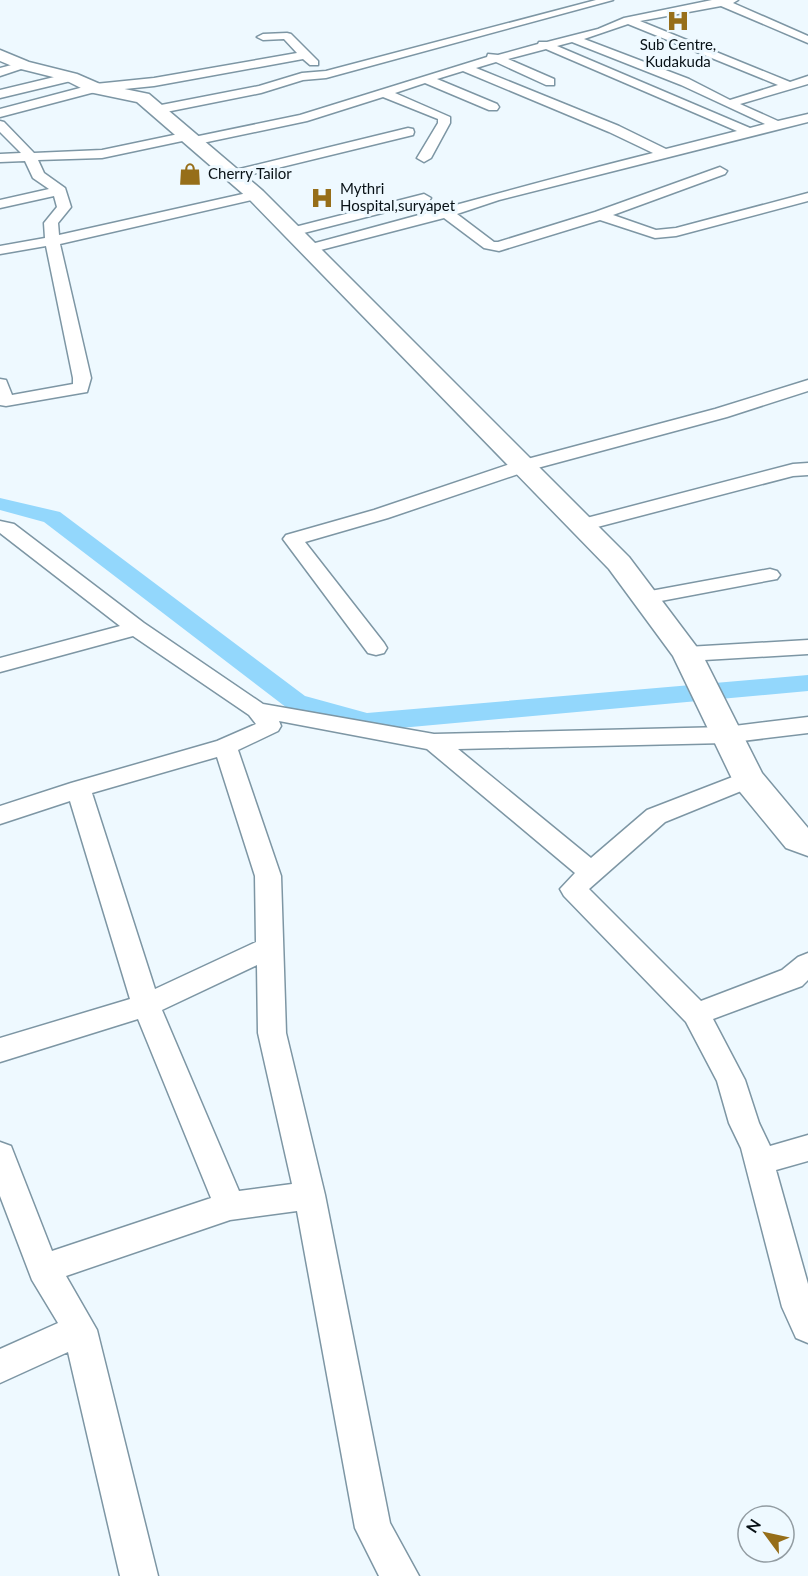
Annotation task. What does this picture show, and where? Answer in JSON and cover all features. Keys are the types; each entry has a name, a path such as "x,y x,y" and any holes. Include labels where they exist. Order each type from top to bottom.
{"main road":[{"path":"0,55 23,65 72,77 95,88 143,98 256,195 619,563 689,657 748,779 798,838 808,844"}],"street":[{"path":"156,110 261,89 302,76 326,74 547,16 581,2 608,0"},
{"path":"0,158 102,154 303,118 498,58 574,39 628,20 724,1 808,40"},
{"path":"581,2 787,86"},
{"path":"547,16 594,32"},
{"path":"488,20 749,132"},
{"path":"262,37 287,36 326,74"},
{"path":"460,38 550,82"},
{"path":"574,39 685,82 777,125"},
{"path":"0,113 95,88 154,82 305,55"},
{"path":"0,72 23,65"},
{"path":"464,68 614,129 664,153"},
{"path":"0,94 72,77"},
{"path":"426,79 493,107"},
{"path":"729,104 808,80"},
{"path":"385,93 444,117 444,123 424,158"},
{"path":"309,249 446,213 494,197 808,118"},
{"path":"0,125 26,150 38,175 60,191 64,207 51,223 52,241 82,378 81,388 6,401 0,384"},
{"path":"232,175 408,132"},
{"path":"38,175 96,161 102,154"},
{"path":"446,213 489,244 499,247 600,216 720,171"},
{"path":"0,204 60,191"},
{"path":"0,250 52,241 256,195"},
{"path":"600,216 655,234 676,232 808,197"},
{"path":"292,232 424,198"},
{"path":"376,648 294,539 381,514 523,466 721,413 808,385"},
{"path":"582,525 793,470 808,469"},
{"path":"0,527 7,528 136,628 257,710 270,726 225,747 79,789 0,815"},
{"path":"645,598 770,575"},
{"path":"0,665 136,628"},
{"path":"689,657 808,647"},
{"path":"257,710 434,742 808,725"},
{"path":"434,742 592,873"},
{"path":"225,747 268,876 272,1033 310,1195 373,1528 400,1576"},
{"path":"748,779 656,816 573,889 696,1014 731,1080 744,1123 756,1148 798,1307 808,1327"},
{"path":"79,789 146,1005 230,1206"},
{"path":"0,1050 146,1005 270,947"},
{"path":"696,1014 792,978 808,964"},
{"path":"759,1162 808,1148"},
{"path":"0,1155 44,1269 80,1330 139,1576"},
{"path":"44,1269 230,1206 310,1195"},
{"path":"0,1366 80,1330"}],"waterway":[{"path":"0,504 52,517 296,702 367,722 808,683"}],"place":[{"name":"Sub Centre, Kudakuda","path":"678,21"},
{"name":"Cherry Tailor","path":"190,174"},
{"name":"Mythri Hospital,suryapet","path":"322,198"}]}
